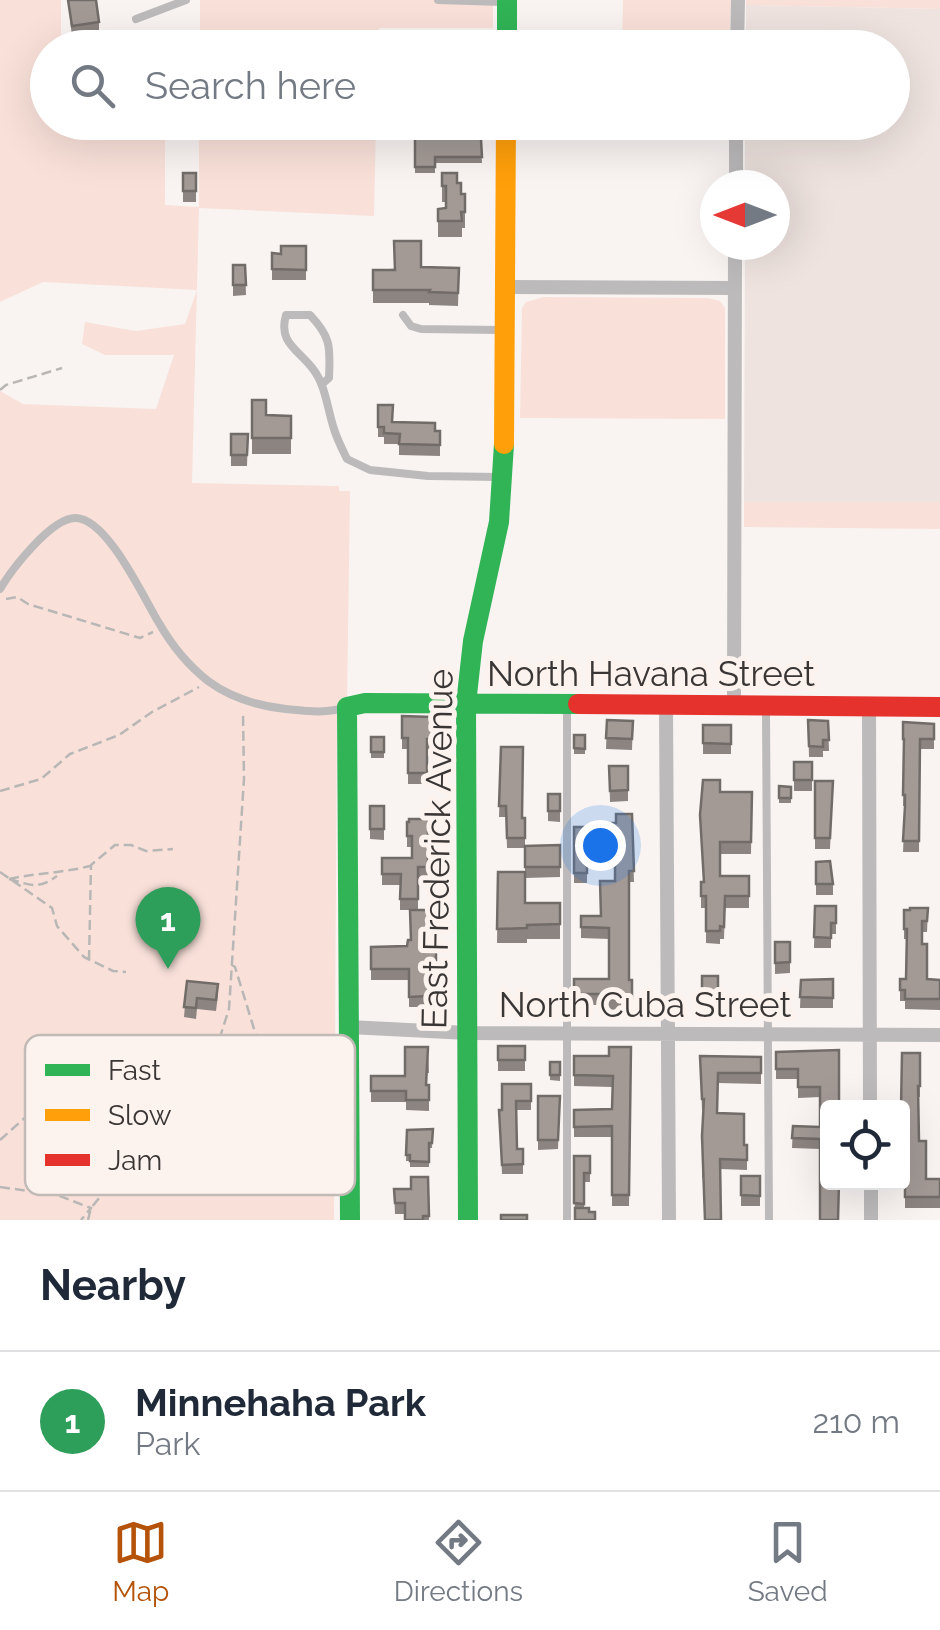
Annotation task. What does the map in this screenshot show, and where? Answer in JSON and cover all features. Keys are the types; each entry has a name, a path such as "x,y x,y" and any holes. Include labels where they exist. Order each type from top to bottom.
{"main road":[{"path":"507,30 508,1"},
{"name":"East Frederick Avenue","path":"468,1220 466,704 473,641 494,555 503,477 506,140"},
{"name":"North Havana Street","path":"347,707 365,703 940,707"},
{"path":"347,707 349,1035"},
{"path":"350,1195 350,1220"}],"street":[{"path":"737,30 738,0"},
{"path":"736,140 736,170"},
{"path":"734,705 735,260"},
{"path":"505,287 735,288"},
{"path":"666,705 669,1220"},
{"path":"868,706 870,1100"},
{"name":"North Cuba Street","path":"349,1028 468,1034 940,1035"},
{"path":"870,1190 871,1220"}],"lane":[{"path":"136,18 186,0"},
{"path":"438,0 508,1"},
{"path":"322,384 329,378 330,345 325,330 310,315 286,316 284,337 322,384 346,459 370,470 503,477"},
{"path":"403,315 420,330 505,330"},
{"path":"0,588 45,534 64,521 88,521 115,549 160,626 188,663 210,682 243,701"},
{"name":"North Havana Street","path":"243,701 266,707 332,712 347,707"},
{"path":"566,704 568,1220"},
{"path":"766,705 769,1220"}],"path":[{"path":"0,390 62,368"},
{"path":"0,601 16,596 28,604 140,638 160,626"},
{"path":"0,791 41,779 70,754 119,735 152,712 210,682"},
{"path":"221,1035 229,1009 244,779 243,701"},
{"path":"8,879 91,865 115,846 131,845 146,851 173,849"},
{"path":"89,960 91,865"},
{"path":"0,872 52,908 57,926 84,957 113,971 126,972"},
{"path":"8,879 45,885 61,873"},
{"path":"231,964 257,1035"},
{"path":"0,1140 25,1118"},
{"path":"0,1187 25,1190"},
{"path":"58,1195 91,1208"},
{"path":"81,1220 102,1195"},
{"path":"88,1220 91,1208"}],"shaded area":[{"path":"0,0 61,0 61,30 30,30 30,140 165,140 165,205 199,207 199,140 376,140 374,216 199,208 197,290 43,282 0,302"},
{"path":"200,0 493,0 493,28 200,30"},
{"path":"623,0 731,0 730,30 622,30"},
{"path":"746,0 940,0 940,9 746,5"},
{"path":"746,5 940,9 940,502 744,502 745,260 790,260 790,170 745,170 745,140 910,140 910,30 746,30"},
{"path":"197,290 192,483 339,486 339,491 350,491 347,707 337,718 335,1035 25,1035 25,1195 334,1195 334,1220 0,1220 0,391 23,404 156,409 174,355 105,355 82,344 85,322 136,331 185,324"},
{"path":"544,297 720,301 725,308 725,419 520,418 522,308 526,302"},
{"path":"744,502 940,502 940,529 744,527"}],"building":[{"path":"68,0 96,0 99,22 72,26"},
{"path":"415,140 481,140 482,157 435,157 435,167 415,167"},
{"path":"183,173 196,173 196,191 183,191"},
{"path":"442,173 457,173 461,194 465,194 462,221 438,221 438,209 446,208"},
{"path":"394,241 421,241 421,267 459,268 458,293 373,290 373,270 395,270"},
{"path":"281,246 306,246 306,270 272,269 272,253 281,254"},
{"path":"233,265 245,265 246,285 233,285"},
{"path":"252,400 266,400 266,415 291,416 291,438 252,438"},
{"path":"378,405 393,405 392,422 435,423 435,431 440,431 440,445 399,444 400,434 384,433 384,427 378,427"},
{"path":"231,434 248,434 247,455 231,455"},
{"path":"402,716 432,717 432,739 427,739 427,773 408,773 408,738 402,738"},
{"path":"607,720 633,721 632,739 606,738"},
{"path":"808,720 828,721 829,740 823,740 823,747 809,746"},
{"path":"903,722 934,724 934,739 920,739 919,841 903,841"},
{"path":"703,725 731,725 731,744 703,743"},
{"path":"574,735 585,735 585,749 574,748"},
{"path":"371,737 384,737 384,752 371,752"},
{"path":"501,747 523,747 525,838 507,838 506,806 499,806"},
{"path":"794,762 812,762 812,780 794,780"},
{"path":"609,766 628,766 628,790 610,791"},
{"path":"703,780 720,780 720,792 752,792 751,842 720,842 720,876 749,876 749,896 725,896 724,927 720,926 720,931 706,931 706,896 701,896"},
{"path":"815,781 833,781 830,838 815,838"},
{"path":"779,786 791,787 791,798 779,798"},
{"path":"548,794 560,794 560,811 548,811"},
{"path":"370,806 384,806 384,829 370,829"},
{"path":"616,814 632,814 632,999 574,994 574,979 609,979 609,928 581,927 581,916 601,916 600,881 615,881 615,835 606,835 606,823 616,823"},
{"path":"409,819 428,819 428,867 418,867 418,899 400,899 401,874 382,874 382,858 412,858 412,836 407,836"},
{"path":"574,827 590,827 587,873 574,873"},
{"path":"560,845 560,867 525,867 525,846"},
{"path":"830,861 833,884 816,884 816,862"},
{"path":"498,872 525,872 525,903 560,903 560,924 497,929"},
{"path":"815,906 836,906 831,938 814,937"},
{"path":"928,908 927,921 922,921 922,944 927,944 927,979 940,980 940,999 905,999 905,990 900,990 900,979 906,979 904,910"},
{"path":"410,910 430,910 430,940 436,950 436,967 427,967 428,996 409,997 409,969 371,969 371,947 407,946 411,940"},
{"path":"775,942 790,942 790,962 775,963"},
{"path":"702,976 718,976 718,996 702,995"},
{"path":"833,979 833,998 800,997 801,980"},
{"path":"187,981 218,984 216,1000 197,998 196,1008 184,1007"},
{"path":"498,1046 525,1046 525,1060 498,1060"},
{"path":"405,1047 428,1047 429,1100 406,1100 406,1091 371,1091 371,1076 405,1076"},
{"path":"609,1047 631,1047 629,1195 612,1195 612,1126 574,1127 574,1110 612,1109 613,1076 574,1075 574,1056 609,1056"},
{"path":"839,1050 839,1100 820,1100 820,1087 798,1087 798,1069 776,1069 776,1052"},
{"path":"902,1053 920,1053 919,1141 926,1141 926,1179 940,1179 940,1197 905,1197 905,1190 910,1190 910,1100 901,1100"},
{"path":"700,1056 761,1057 761,1073 718,1073 717,1113 744,1114 747,1145 747,1160 720,1159 721,1220 705,1220"},
{"path":"550,1062 560,1062 560,1075 550,1075"},
{"path":"502,1084 531,1084 531,1101 516,1101 517,1149 523,1149 523,1164 502,1165"},
{"path":"538,1096 560,1096 558,1140 538,1140"},
{"path":"793,1126 820,1127 820,1139 792,1138"},
{"path":"433,1129 429,1162 410,1161 410,1155 406,1155 407,1130"},
{"path":"574,1156 590,1156 590,1173 584,1173 584,1204 574,1203"},
{"path":"741,1176 760,1176 760,1196 741,1195"},
{"path":"411,1177 428,1177 429,1216 423,1216 423,1220 405,1220 405,1203 395,1203 394,1189 411,1189"},
{"path":"820,1190 839,1190 838,1220 820,1220"},
{"path":"575,1208 589,1208 589,1212 595,1212 595,1220 575,1220"},
{"path":"501,1215 527,1215 527,1220 501,1220"}],"traffic: fast":[{"path":"507,0 507,30"},
{"path":"468,1220 466,704 473,641 499,522 504,444"},
{"path":"349,1035 347,707 365,703 578,704"},
{"path":"350,1195 350,1220"}],"traffic: slow":[{"path":"504,444 506,140"}],"traffic: jam":[{"path":"578,704 940,707"}],"place":[{"name":"Minnehaha Park","path":"168,969"}]}
